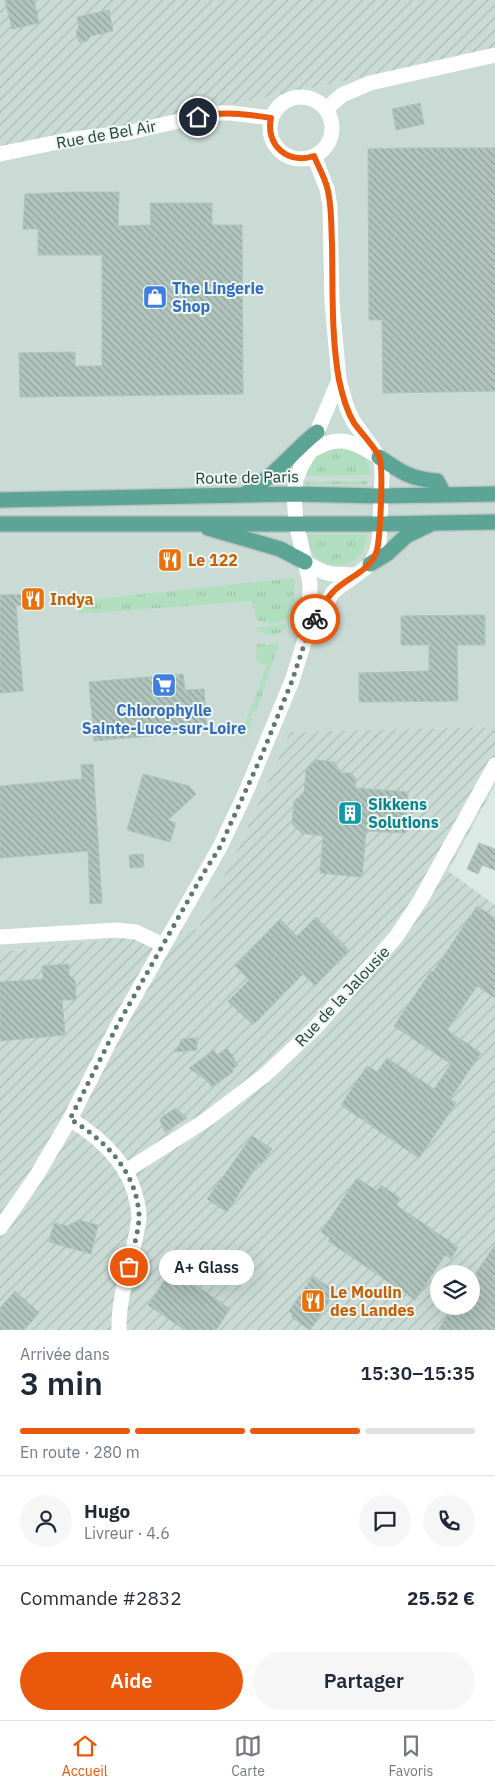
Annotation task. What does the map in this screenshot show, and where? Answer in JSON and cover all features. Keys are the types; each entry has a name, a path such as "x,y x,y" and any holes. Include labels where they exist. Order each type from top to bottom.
{"main road":[{"path":"245,494 275,473 304,442 317,432"},
{"path":"379,457 418,480 437,481 444,494"},
{"name":"Route de Paris","path":"0,500 245,494 380,496 495,494"},
{"path":"0,524 379,524 495,522"},
{"path":"370,564 388,553 406,536 433,523"},
{"path":"195,524 280,549 305,562"}],"street":[{"path":"326,109 342,95 370,83 495,55"},
{"path":"296,97 306,97 315,100 326,109 332,124 330,138 326,146 314,156 304,158 288,156 280,150 271,136 270,126 271,118 281,104 296,97"},
{"name":"Rue de Bel Air","path":"0,154 73,139 126,133 214,113 271,118"},
{"path":"0,1228 35,1178 70,1119 117,1026 220,847 245,794 292,681 310,627 334,591 370,564 376,553 379,542 382,466 379,457 353,421 339,380 332,302 330,206 327,189 314,156"},
{"path":"310,627 310,583 296,523 294,494 296,479 315,443 317,432 339,380"},
{"path":"309,452 321,444 342,440 354,442 379,457"},
{"path":"305,562 324,573 356,575"},
{"name":"Rue de la Jalousie","path":"126,1171 206,1120 265,1076 316,1027 396,937 421,899 495,765"},
{"path":"0,937 116,930 136,932 163,945"},
{"path":"70,1119 107,1146 126,1171 135,1193 139,1216 119,1308 119,1330"}],"shaded area":[{"path":"0,0 495,0 495,50 0,152"},
{"path":"495,50 495,727 290,732 240,844 198,929 0,952 0,152"},
{"path":"495,727 495,785 448,871 495,905 495,1330 0,1330 0,952 198,929 240,844 290,732"}],"green space":[{"path":"338,446 360,455 368,463 371,475 306,476 313,459 327,450"},
{"path":"367,481 367,485 306,485 305,482"},
{"path":"308,534 366,534 364,547 358,557 348,563 337,565 326,563 317,557 310,548"},
{"path":"294,578 294,599 291,615 288,619 275,623 258,620 252,601 79,614 78,601"},
{"path":"285,624 284,629 277,634 262,633 255,628"},
{"path":"279,643 257,710 253,710 250,718 253,719 245,739 242,731 267,666 256,661 257,644"}],"building":[{"path":"5,0 34,0 39,23 12,29"},
{"path":"109,10 113,31 91,36 87,41 79,42 76,31 79,27 77,17"},
{"path":"420,103 424,124 396,130 392,109"},
{"path":"495,148 495,391 383,393 382,320 369,320 368,149"},
{"path":"119,192 118,226 151,225 150,203 212,203 212,225 242,225 243,394 20,397 19,353 75,352 75,366 102,366 102,255 38,255 38,229 23,229 25,194"},
{"path":"44,594 44,603 16,606 23,691 0,693 0,595"},
{"path":"485,615 485,645 457,645 458,701 359,702 359,673 429,671 429,645 401,645 401,616"},
{"path":"183,674 185,690 204,689 207,731 94,741 89,682"},
{"name":"Sikkens Solutions","path":"316,760 334,762 342,773 351,773 356,779 355,788 408,792 405,833 366,831 362,877 320,873 323,836 301,833 292,824 294,801 304,792 306,770"},
{"path":"93,764 102,903 90,904 88,851 0,858 0,786 82,779 81,765"},
{"path":"143,774 189,786 196,794 168,820 176,823 170,842 127,830"},
{"path":"479,843 495,849 495,870 482,865 478,874 467,869"},
{"path":"143,854 144,867 130,868 129,855"},
{"path":"477,906 495,918 495,998 477,986 447,1030 481,1053 450,1099 456,1103 419,1158 341,1105 367,1066 377,1072 387,1058 434,1089 451,1064 394,1026"},
{"path":"316,917 349,950 315,986 303,974 253,1025 228,1001 249,980 235,966 280,919 297,936"},
{"path":"69,964 69,975 75,981 76,1000 62,1000 65,1035 0,1041 0,982 43,979 42,966"},
{"path":"197,1038 197,1050 175,1052 182,1039"},
{"path":"227,1048 238,1065 232,1070 233,1072 212,1087 206,1080 189,1068 214,1050 217,1055"},
{"path":"176,1108 187,1118 165,1132 160,1120"},
{"path":"252,1136 272,1149 261,1164 259,1162 227,1212 207,1199"},
{"path":"357,1178 377,1191 381,1185 400,1198 396,1205 458,1247 451,1259 445,1255 438,1265 430,1265 430,1278 415,1300 328,1241 330,1238 321,1232"},
{"path":"79,1220 98,1225 91,1254 49,1242 54,1223 67,1226"},
{"path":"495,1245 495,1330 438,1330 448,1315 480,1315 480,1267"},
{"path":"172,1269 230,1309 216,1330 185,1330 148,1305"},
{"name":"Le Moulin des Landes","path":"313,1276 336,1292 310,1330 291,1317 293,1314 289,1311"},
{"path":"15,1291 39,1313 24,1330 0,1330 0,1308"}],"way so far":[{"path":"129,1267 139,1216 135,1193 126,1171 107,1146 70,1119 117,1026 220,847 261,757 292,681 310,627 315,619"}],"place":[{"name":"The Lingerie Shop","path":"155,297"},
{"name":"Le 122","path":"170,560"},
{"name":"Indya","path":"33,599"},
{"name":"Chlorophylle Sainte-Luce-sur-Loire","path":"164,685"},
{"name":"Sikkens Solutions","path":"350,813"},
{"name":"A+ Glass","path":"129,1267"},
{"name":"Le Moulin des Landes","path":"313,1301"}],"route":[{"path":"198,117 214,113 231,113 271,118 270,134 276,146 284,154 294,158 302,159 314,156 327,189 330,206 332,302 339,380 353,421 379,457 382,466 382,478 379,542 376,553 370,564 334,591 315,619"}]}
